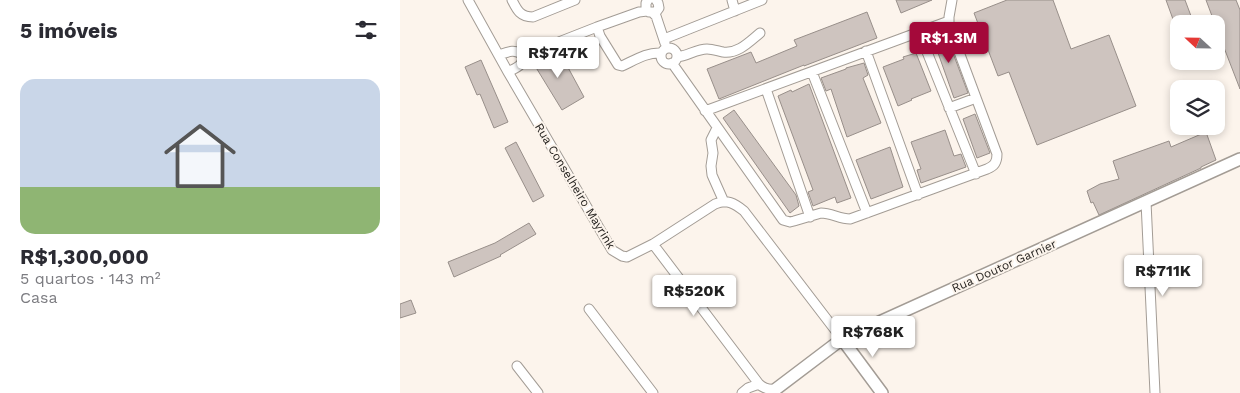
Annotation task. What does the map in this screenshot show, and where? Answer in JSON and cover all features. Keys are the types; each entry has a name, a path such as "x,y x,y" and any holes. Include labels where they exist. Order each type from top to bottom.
{"main road":[{"name":"Rua Doutor Garnier","path":"775,391 842,339 1240,159"},
{"path":"842,339 882,393"}],"street":[{"name":"Rua Conselheiro Mayrink","path":"468,0 612,250 627,257 653,244 715,204 724,202"},
{"path":"512,0 520,14 528,17 533,17 575,0"},
{"path":"732,0 735,11"},
{"path":"597,27 600,36 618,66 622,66 735,11 762,0"},
{"path":"664,47 674,49 677,53 675,60 705,111 780,217 790,222 826,213 847,220 976,174 994,165 997,154 949,21 952,0"},
{"path":"523,56 654,7 664,47 661,57 665,63 707,48 725,52 733,51 742,48 760,33"},
{"path":"705,111 949,21"},
{"path":"919,32 976,174"},
{"path":"499,55 518,51 523,56"},
{"path":"866,51 918,195"},
{"path":"508,72 520,65 523,56"},
{"path":"812,72 867,213"},
{"path":"766,89 810,217"},
{"path":"949,108 976,98"},
{"path":"717,128 711,140 713,153 711,166 712,175 724,202 728,201 736,204 744,211 842,339"},
{"path":"1146,202 1155,393"},
{"path":"653,244 759,384 745,390"},
{"path":"589,309 653,393"},
{"path":"518,366 538,393"},
{"path":"745,390 754,376"},
{"name":"Rua Doutor Garnier","path":"759,384 775,391"}],"building":[{"path":"896,0 932,0 901,13"},
{"path":"1007,0 1053,0 1071,49 1109,35 1136,106 1037,145 1009,72 998,76 974,13"},
{"path":"1166,0 1185,0 1191,15 1171,15"},
{"path":"1206,0 1236,0 1240,10 1240,89 1225,50 1225,15 1212,15"},
{"path":"867,12 877,38 719,99 707,69 751,52 756,63 797,46 794,40"},
{"path":"945,32 968,93 954,98 937,50 934,52 928,39"},
{"path":"558,49 584,97 562,110 532,61"},
{"path":"916,53 931,91 898,106 883,67"},
{"path":"481,60 508,122 494,128 480,94 477,95 465,67"},
{"path":"864,63 868,75 863,78 881,123 847,137 831,89 826,91 821,78"},
{"path":"809,84 851,198 837,203 835,197 813,206 808,192 813,190 778,96"},
{"path":"734,110 796,195 799,206 790,213 723,118"},
{"path":"975,114 990,153 977,158 963,119"},
{"path":"945,130 954,156 961,154 966,167 921,183 917,170 921,169 911,142"},
{"path":"1199,135 1207,135 1216,160 1099,215 1093,202 1091,203 1087,191 1100,184 1119,179 1113,161 1169,141 1171,147"},
{"path":"516,142 544,196 533,202 505,148"},
{"path":"890,147 903,187 871,199 856,160"},
{"path":"529,223 536,234 501,256 454,277 448,262 495,243"},
{"path":"411,300 416,313 400,318 400,304"}]}
